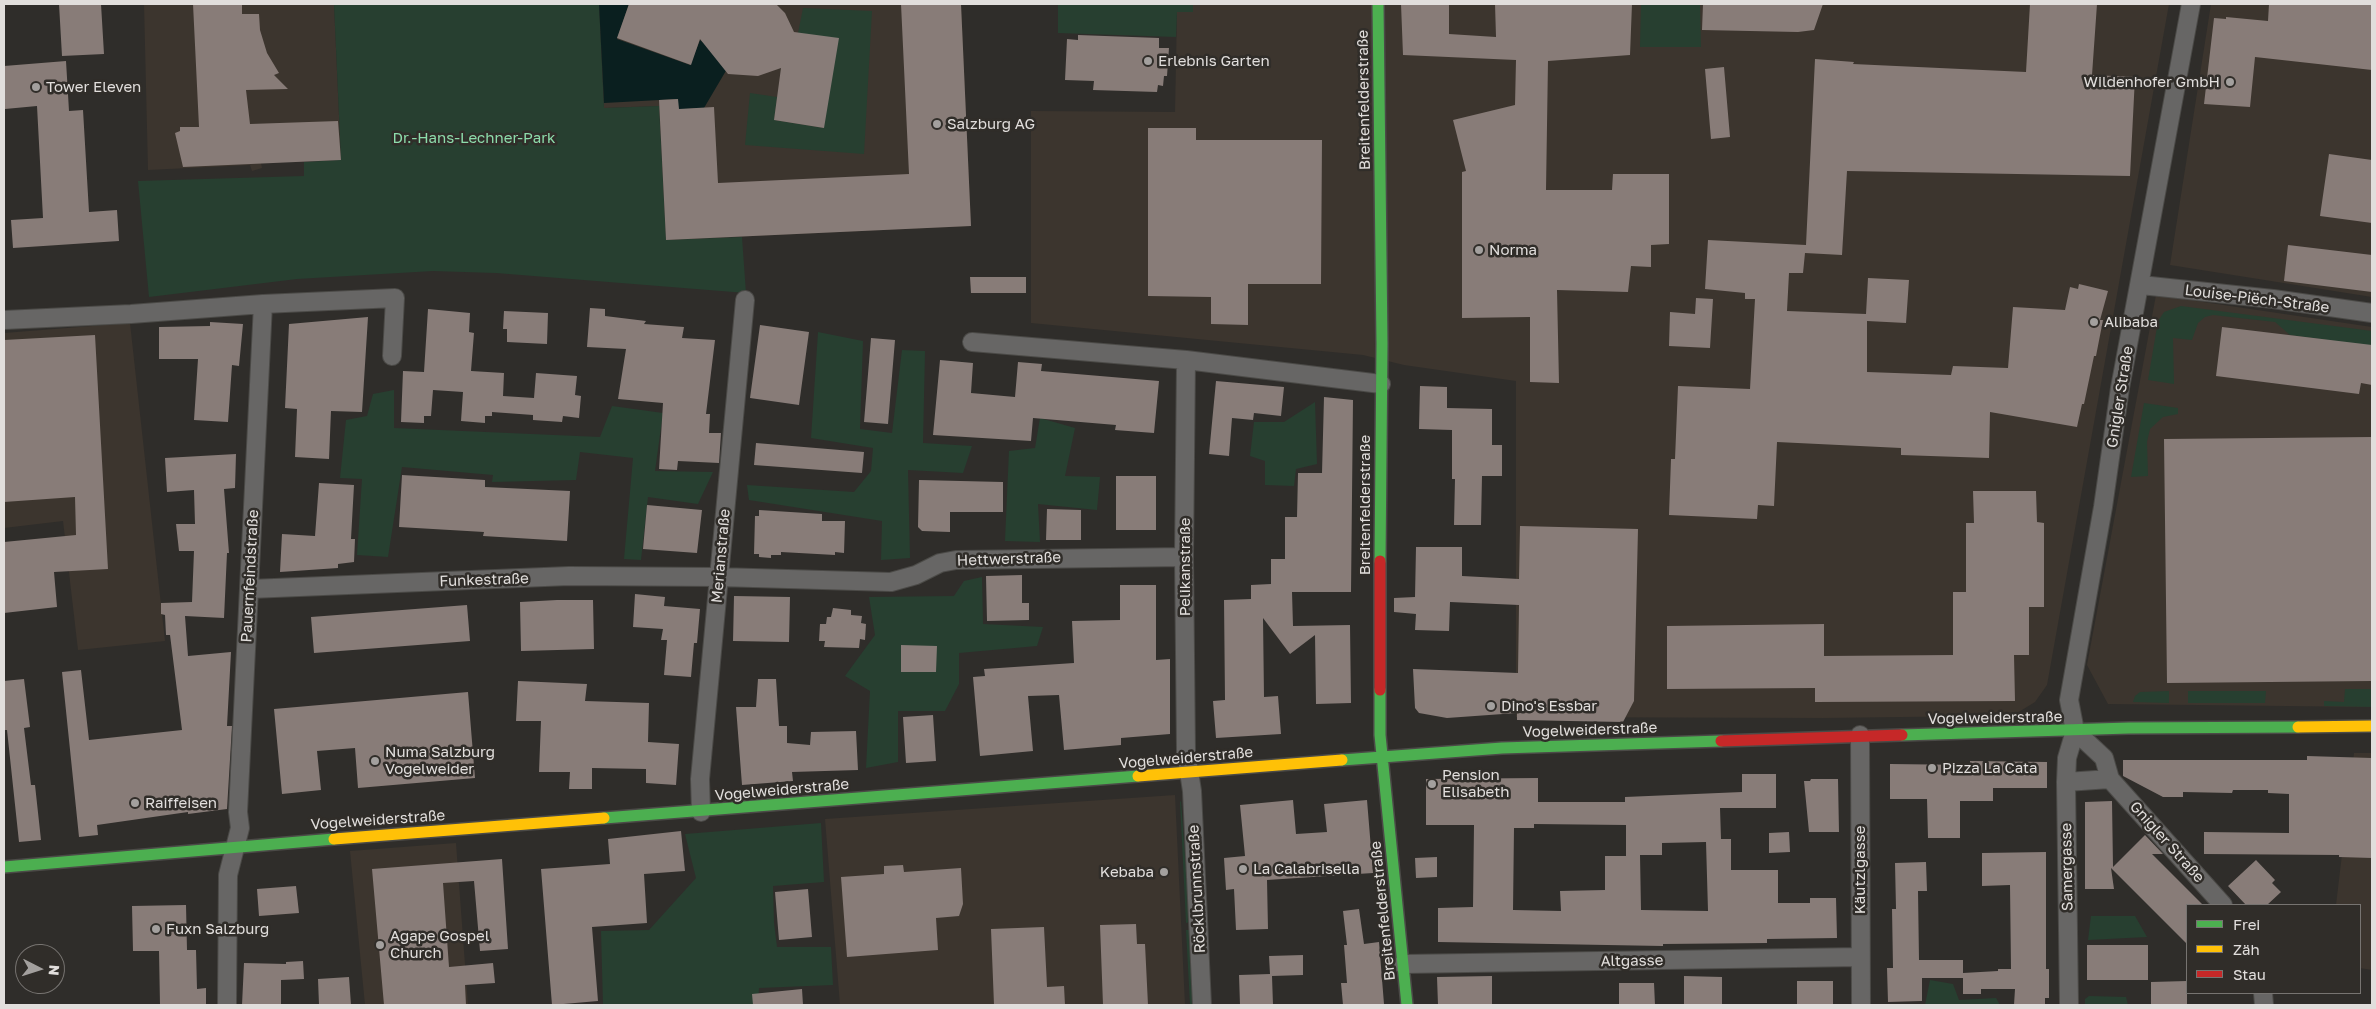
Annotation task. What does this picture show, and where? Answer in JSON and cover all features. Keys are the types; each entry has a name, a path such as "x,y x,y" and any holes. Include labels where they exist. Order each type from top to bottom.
{"main road":[{"name":"Breitenfelderstraße","path":"1378,4 1381,384 1379,620 1382,757 1407,1005"},
{"name":"Vogelweiderstraße","path":"4,867 342,838 701,812 1502,748 1860,735 2076,731 2128,728 2372,726"}],"street":[{"name":"Gnigler Straße","path":"2191,4 2168,121 2141,286 2120,388 2103,507 2069,700 2076,731 2104,758 2110,779 2222,904"},
{"name":"Louise-Piëch-Straße","path":"2141,286 2273,299 2372,313"},
{"path":"4,320 395,298 392,356"},
{"name":"Merianstraße","path":"701,812 700,779 745,300"},
{"name":"Pauernfeindstraße","path":"227,1005 228,875 240,828 238,812 263,304"},
{"path":"972,342 1186,360 1381,384"},
{"name":"Pelikanstraße","path":"1186,360 1184,557 1186,752 1190,773"},
{"name":"Hettwerstraße","path":"719,576 891,582 916,575 940,563 956,560 1184,557"},
{"name":"Funkestraße","path":"250,589 569,576 719,576"},
{"name":"Samergasse","path":"2069,1005 2066,782 2067,758 2076,731"},
{"name":"Käutzlgasse","path":"1860,735 1861,1005"},
{"name":"Röcklbrunnstraße","path":"1190,773 1202,1005"},
{"path":"2066,782 2110,779"},
{"name":"Altgasse","path":"1403,964 1860,957"}],"shaded area":[{"path":"144,4 334,4 341,160 261,163 262,168 252,171 250,165 148,170"},
{"path":"599,4 961,4 971,226 666,240 659,106 604,108"},
{"path":"1193,4 2169,4 2047,685 2035,702 2017,713 1983,716 1823,718 1516,717 1516,381 1404,365 1363,355 1031,323 1031,111 1175,112 1177,12 1192,12"},
{"path":"2211,4 2372,4 2372,297 2170,265"},
{"path":"2156,295 2372,327 2372,707 2108,704 2087,665"},
{"path":"130,323 165,641 78,650 63,521 4,528 4,333"},
{"path":"2354,753 2372,753 2372,970 2361,968 2361,904 2336,904"},
{"path":"1175,795 1185,1005 840,1005 825,819"},
{"path":"456,843 468,1005 365,1005 350,851"}],"green space":[{"name":"Dr.-Hans-Lechner-Park","path":"334,4 599,4 604,108 659,106 666,240 742,237 746,293 496,273 433,271 297,279 149,297 138,181 304,176 304,162 341,160"},
{"path":"1058,4 1193,4 1193,12 1177,12 1176,37 1058,33"},
{"path":"1641,4 1700,4 1701,47 1640,47"},
{"path":"803,8 872,11 864,154 745,145 750,93 777,97 774,120 824,128 798,33"},
{"path":"2181,306 2372,331 2372,346 2290,335 2275,322 2213,315 2205,317 2198,323 2192,340 2173,338 2174,384 2148,380 2158,321 2164,312"},
{"path":"818,332 863,341 860,429 892,433 902,350 925,351 923,443 972,446 963,473 908,470 910,558 881,560 882,521 749,500 747,485 854,492 871,471 873,448 811,438"},
{"path":"394,390 394,428 600,437 612,406 663,413 655,471 713,472 698,504 648,497 641,560 624,559 633,458 580,452 576,480 492,482 493,475 402,467 388,557 357,555 362,479 340,478 346,420 367,416 373,394"},
{"path":"1315,402 1317,464 1296,469 1294,486 1265,485 1265,461 1250,456 1254,422 1284,422"},
{"path":"2144,403 2178,408 2178,414 2163,417 2150,429 2147,442 2148,476 2131,477"},
{"path":"1040,418 1075,428 1065,476 1100,477 1097,510 1038,504 1040,542 1005,541 1009,451 1035,448"},
{"path":"982,577 983,624 1043,627 1037,646 959,653 959,684 945,711 898,711 898,762 866,768 870,691 845,676 875,635 869,597 954,596 964,581"},
{"path":"2345,689 2372,689 2372,707 2324,706 2324,701 2344,702"},
{"path":"2169,691 2169,703 2133,702 2135,696 2140,692"},
{"path":"2188,691 2266,691 2265,703 2188,703"},
{"path":"1180,802 1190,922 1186,923"},
{"path":"821,823 824,882 773,886 774,923 777,947 831,947 833,985 759,988 758,1005 603,1005 601,931 649,930 696,878 685,834"},
{"path":"2091,916 2135,916 2147,937 2088,940"},
{"path":"1186,930 1190,930 1194,1005 1190,1005"},
{"path":"1930,980 1953,984 1959,1000 1996,998 2000,1005 1925,1005"},
{"path":"2089,996 2126,997 2128,1005 2085,1005 2085,999"}],"water":[{"path":"599,4 629,4 617,39 690,65 700,40 711,49 727,69 704,108 664,110 678,105 678,99 604,103"}],"building":[{"path":"59,4 101,4 104,54 62,56"},
{"path":"193,4 242,4 242,14 259,14 260,30 267,53 279,73 274,75 288,89 246,90 250,124 338,121 341,160 183,167 175,133 180,131 180,127 199,127"},
{"path":"629,4 776,4 785,13 794,32 839,38 824,128 774,120 781,68 758,76 728,74 700,39 691,65 617,38"},
{"name":"Salzburg AG","path":"901,4 961,4 971,226 666,240 659,100 678,99 679,109 714,107 718,183 909,174"},
{"path":"1401,4 1449,4 1449,34 1496,37 1495,4 1632,4 1630,55 1548,61 1546,190 1612,190 1613,174 1669,174 1669,244 1651,245 1651,267 1631,266 1628,292 1557,290 1559,383 1530,382 1530,317 1462,318 1462,172 1466,171 1453,120 1515,105 1516,60 1403,55"},
{"path":"1703,4 1823,4 1814,30 1798,32 1702,30"},
{"path":"2030,4 2097,4 2092,75 2135,77 2130,176 1847,171 1842,255 1805,253 1803,273 1789,273 1787,311 1866,314 1868,278 1909,280 1906,323 1867,321 1867,372 1951,375 1953,366 2008,368 2013,307 2065,310 2070,287 2078,289 2079,284 2108,291 2100,320 2103,320 2096,356 2094,356 2077,427 1990,412 1989,458 1901,455 1901,448 1777,442 1774,506 1758,505 1757,519 1669,515 1671,459 1675,459 1678,386 1750,389 1755,299 1745,299 1745,293 1705,289 1708,240 1806,245 1815,59 1854,62 1853,64 2026,72"},
{"path":"2269,4 2372,4 2372,70 2255,57 2250,107 2204,104 2214,18 2226,19 2226,17 2268,21"},
{"path":"1078,35 1159,38 1159,48 1169,48 1167,76 1164,76 1163,86 1158,85 1157,92 1093,90 1094,81 1065,80 1067,39 1078,40"},
{"path":"66,61 69,111 83,110 89,212 117,210 119,241 13,248 11,220 43,218 37,106 5,109 4,66"},
{"path":"1724,67 1730,137 1711,139 1705,69"},
{"path":"1148,128 1196,128 1196,140 1322,140 1321,284 1248,284 1248,325 1211,324 1211,297 1148,296"},
{"path":"2329,154 2372,160 2372,223 2320,216"},
{"path":"2288,245 2372,255 2372,292 2284,281"},
{"path":"970,277 1026,277 1026,293 971,293"},
{"path":"1696,298 1713,299 1710,348 1669,346 1670,312 1695,314"},
{"path":"590,308 605,309 605,316 646,321 644,324 684,327 682,338 715,340 706,414 710,414 709,433 721,433 719,463 678,461 677,470 659,469 663,403 618,399 626,349 587,347"},
{"path":"428,309 470,313 469,332 474,333 471,371 504,373 503,396 534,398 536,373 577,376 575,395 581,396 579,418 563,416 562,422 533,420 533,415 492,412 492,416 485,416 485,423 461,421 463,392 433,390 431,416 424,416 424,423 401,422 403,371 424,372"},
{"path":"504,311 548,313 547,344 507,342 507,329 503,329"},
{"path":"368,317 362,412 331,411 329,459 295,457 297,409 285,408 289,324"},
{"path":"210,322 243,324 239,366 232,365 228,422 194,420 198,359 159,359 159,327 210,326"},
{"path":"760,325 809,332 799,405 750,398"},
{"path":"2222,327 2372,345 2372,385 2361,383 2359,394 2216,376"},
{"path":"95,335 108,569 54,572 57,607 4,613 4,542 76,535 75,497 4,502 4,340"},
{"path":"871,338 895,340 888,424 864,422"},
{"path":"940,360 973,363 971,393 1015,397 1018,362 1042,364 1041,371 1159,381 1154,433 1115,430 1116,425 1033,418 1031,441 933,435"},
{"path":"1216,381 1284,387 1281,416 1254,413 1253,420 1232,418 1229,456 1209,454"},
{"path":"1420,386 1447,387 1447,408 1492,409 1492,445 1502,445 1502,476 1482,476 1481,525 1454,525 1455,479 1452,479 1452,430 1419,429"},
{"path":"1324,397 1353,400 1351,592 1292,592 1293,626 1350,625 1351,703 1316,704 1315,635 1290,654 1263,618 1264,697 1278,696 1281,734 1216,738 1213,701 1225,700 1224,600 1251,599 1251,585 1271,584 1271,559 1285,559 1285,517 1297,517 1298,473 1322,473"},
{"path":"2372,437 2372,681 2167,683 2164,439"},
{"path":"756,443 864,452 862,473 754,465"},
{"path":"236,454 235,488 224,489 229,553 227,553 224,618 185,616 188,656 231,652 227,726 232,726 227,809 188,814 188,812 97,825 98,835 79,837 62,672 81,670 89,740 182,730 170,635 166,635 165,615 161,614 161,603 192,602 194,551 179,551 176,524 195,524 194,490 167,492 165,458"},
{"path":"402,475 485,480 485,487 570,491 567,541 483,536 484,532 399,527"},
{"path":"1116,476 1156,476 1156,530 1116,530"},
{"path":"919,480 1003,482 1003,512 950,512 950,532 922,531 918,527"},
{"path":"319,483 354,485 351,539 355,539 354,562 338,564 338,568 280,572 282,534 315,536"},
{"path":"1973,491 2036,491 2037,522 2044,523 2044,607 2029,607 2029,655 2014,655 2015,701 1815,702 1815,688 1667,689 1667,626 1824,624 1824,656 1953,655 1953,592 1966,592 1966,523 1974,523"},
{"path":"647,505 702,510 697,553 643,549"},
{"path":"1047,509 1081,510 1081,540 1046,540"},
{"path":"759,510 822,514 822,521 845,521 844,553 835,552 835,555 781,552 781,555 771,555 771,558 759,557 759,554 754,554 755,516 759,516"},
{"path":"1520,526 1638,529 1634,701 1623,722 1517,720 1517,713 1447,718 1419,713 1415,708 1413,669 1518,673 1519,605 1450,602 1449,631 1415,630 1416,614 1394,612 1394,598 1415,597 1416,547 1462,547 1462,576 1519,579"},
{"path":"1022,575 1022,603 1029,603 1029,620 987,621 986,576"},
{"path":"1120,585 1156,585 1156,660 1170,659 1170,734 1121,738 1121,745 1064,750 1059,695 1028,696 1033,751 980,756 973,677 985,676 984,669 1074,663 1072,621 1120,620"},
{"path":"635,594 665,597 664,606 700,609 691,677 664,675 667,640 661,640 663,629 633,627"},
{"path":"734,596 790,597 789,642 733,641"},
{"path":"593,600 594,649 521,651 520,602"},
{"path":"467,605 470,641 314,653 311,617"},
{"path":"833,608 851,610 851,615 862,616 861,623 866,624 865,640 860,639 859,648 824,647 825,641 819,641 820,624 826,624 827,617 831,617"},
{"path":"901,645 937,646 936,672 901,672"},
{"path":"24,679 30,727 24,728 31,785 35,785 41,840 19,842 7,730 4,730 4,681"},
{"path":"758,679 776,679 779,726 787,726 787,743 810,745 811,732 856,731 858,770 792,772 793,781 742,785 736,707 756,707"},
{"path":"518,681 587,684 585,701 649,703 648,742 679,744 676,785 646,783 646,769 592,768 592,789 569,789 570,772 539,772 541,721 516,721"},
{"path":"468,692 475,778 358,788 355,748 317,751 321,790 282,794 274,709"},
{"path":"933,715 936,761 906,763 903,717"},
{"path":"2307,756 2372,758 2372,858 2339,857 2339,855 2204,854 2204,832 2289,833 2289,794 2268,793 2268,790 2233,790 2232,793 2183,792 2183,797 2163,797 2123,776 2123,760 2307,760"},
{"path":"1970,761 2047,762 2047,788 1993,788 1993,801 1960,801 1960,838 1928,838 1927,799 1890,799 1890,764 1970,765"},
{"path":"1742,774 1776,774 1776,808 1720,808 1721,839 1731,839 1731,870 1778,870 1778,903 1810,903 1810,898 1836,898 1837,938 1767,939 1767,943 1663,944 1663,946 1438,942 1438,908 1473,907 1474,825 1426,825 1426,779 1538,778 1538,802 1625,802 1625,797 1742,792","holes":["1534,824 1626,825 1626,856 1605,856 1605,890 1560,891 1561,911 1513,910 1514,828 1534,828","1706,842 1708,911 1641,910 1640,855 1662,855 1662,843"]},
{"path":"1811,779 1838,779 1839,832 1809,832 1804,781 1810,781"},
{"path":"1293,800 1296,834 1327,832 1324,804 1367,800 1373,873 1267,880 1268,929 1236,930 1234,889 1226,890 1224,858 1245,856 1240,805"},
{"path":"2112,801 2113,867 2145,835 2163,854 2152,854 2202,904 2186,904 2186,943 2111,868 2114,889 2085,889 2085,802"},
{"path":"681,831 685,871 644,874 647,923 592,927 598,1001 552,1005 541,869 610,864 608,839"},
{"path":"1789,832 1790,852 1769,853 1769,833"},
{"path":"2046,852 2046,969 2049,969 2049,998 2045,998 2045,1005 2014,1005 2015,989 1981,989 1981,994 1963,994 1963,978 1922,978 1922,1001 1888,1002 1887,968 1893,968 1892,909 1896,909 1895,863 1926,862 1927,891 1918,891 1919,960 1963,960 1963,973 1998,971 1998,969 2011,969 2010,885 1982,886 1982,853"},
{"path":"1437,857 1437,877 1416,878 1415,858"},
{"path":"502,859 508,949 480,951 474,881 443,883 449,967 493,963 495,983 465,985 466,1005 384,1005 372,869"},
{"path":"2256,860 2275,880 2272,883 2281,892 2268,904 2245,904 2228,886"},
{"path":"903,865 904,872 961,868 963,904 959,916 936,918 938,950 847,957 841,877 884,874 884,866"},
{"path":"296,886 299,913 259,916 257,889"},
{"path":"808,889 812,937 779,940 775,892"},
{"path":"186,905 187,950 196,950 197,989 206,988 206,1005 160,1005 159,951 133,951 132,906"},
{"path":"1359,909 1364,944 1379,942 1384,1004 1343,1005 1341,983 1347,983 1344,945 1347,945 1343,911"},
{"path":"1136,924 1137,944 1145,944 1148,1005 1103,1005 1100,925"},
{"path":"1044,927 1047,987 1064,986 1065,1005 994,1005 991,929"},
{"path":"2087,945 2148,945 2148,980 2087,980"},
{"path":"1303,955 1303,975 1272,976 1273,1005 1240,1005 1239,975 1270,974 1269,956"},
{"path":"303,961 304,979 281,980 281,1005 242,1005 244,963 286,964 286,962"},
{"path":"1492,976 1492,1005 1438,1005 1437,977"},
{"path":"1684,976 1722,977 1722,1005 1684,1005"},
{"path":"349,977 351,1005 319,1005 318,979"},
{"path":"1797,981 1833,981 1833,1005 1797,1005"},
{"path":"2186,981 2187,1005 2151,1005 2151,982"},
{"path":"1619,983 1654,983 1655,1005 1619,1005"},
{"path":"802,989 803,1005 753,1005 752,994"}],"traffic: fast":[{"path":"1378,4 1382,344 1380,561"},
{"path":"1380,690 1380,735 1407,1005"},
{"path":"1902,735 2129,728 2298,727"},
{"path":"1342,760 1502,748 1721,741"},
{"path":"604,818 1138,776"},
{"path":"4,867 334,839"}],"traffic: slow":[{"path":"2298,727 2372,726"},
{"path":"1138,776 1342,760"},
{"path":"334,839 604,818"}],"traffic: jam":[{"path":"1380,561 1380,690"},
{"path":"1721,741 1902,735"}],"place":[{"name":"Erlebnis Garten","path":"1148,61"},
{"name":"Wildenhofer GmbH","path":"2230,82"},
{"name":"Tower Eleven","path":"36,87"},
{"name":"Salzburg AG","path":"937,124"},
{"name":"Norma","path":"1479,250"},
{"name":"Alibaba","path":"2094,322"},
{"name":"Dino's Essbar","path":"1491,706"},
{"name":"Numa Salzburg Vogelweider","path":"375,761"},
{"name":"Pizza La Cata","path":"1932,768"},
{"name":"Pension Elisabeth","path":"1432,784"},
{"name":"Raiffeisen","path":"135,803"},
{"name":"La Calabrisella","path":"1243,869"},
{"name":"Kebaba","path":"1164,872"},
{"name":"Fuxn Salzburg","path":"156,929"},
{"name":"Agape Gospel Church","path":"380,945"}]}
